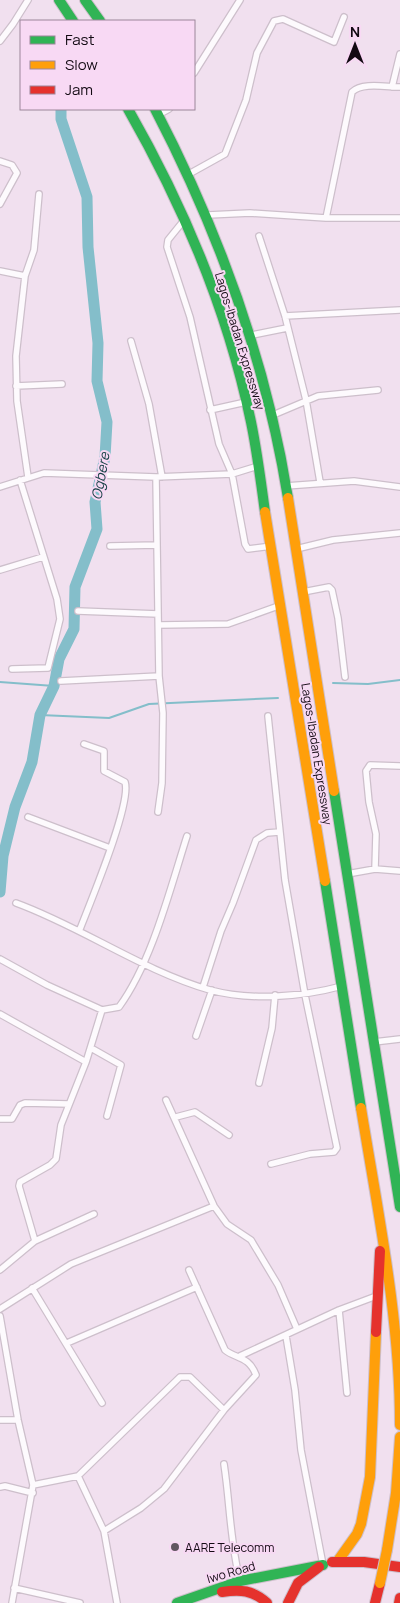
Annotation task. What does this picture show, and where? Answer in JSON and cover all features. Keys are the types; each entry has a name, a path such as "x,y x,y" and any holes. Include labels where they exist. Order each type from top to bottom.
{"highway":[{"path":"58,0 72,20"},
{"path":"85,0 99,20"},
{"name":"Lagos-Ibadan Expressway","path":"129,110 185,219 215,295 246,402 272,546 396,1326 400,1372 400,1426"},
{"name":"Lagos-Ibadan Expressway","path":"156,112 189,174 208,215 231,274 252,335 273,415 303,592 400,1207"},
{"path":"337,1562 359,1529 370,1477 379,1295 379,1258 382,1240"},
{"path":"375,1603 387,1550 396,1493 400,1437"},
{"name":"Iwo Road","path":"177,1603 240,1580 337,1562 400,1567"},
{"path":"288,1603 298,1583 311,1571 323,1565"},
{"name":"Iwo Road","path":"193,1603 222,1592 239,1589 254,1593 267,1603"},
{"path":"399,1603 400,1598"}],"street":[{"path":"16,0 22,7"},
{"path":"0,41 28,0"},
{"path":"195,71 240,0"},
{"path":"189,174 225,154 246,100 257,53 274,21 283,19 334,42 344,17"},
{"path":"392,87 400,54"},
{"path":"326,218 352,92 356,88 364,87 400,87"},
{"path":"0,161 12,165 17,173 0,204"},
{"path":"28,477 16,386 16,356 25,276 34,250 39,194"},
{"path":"208,215 250,213 326,218 400,218"},
{"path":"185,219 168,240 167,248 190,317 219,444 232,474 248,550 272,546"},
{"path":"259,236 285,316 306,400 320,482"},
{"path":"0,271 25,276"},
{"path":"285,316 400,310"},
{"path":"252,335 287,328"},
{"path":"131,341 149,404 159,477 157,545 159,676 163,713 162,783 158,812"},
{"path":"16,386 62,384"},
{"path":"273,415 318,396 378,390"},
{"path":"210,410 246,402"},
{"path":"0,487 44,472 159,477 232,474 258,466"},
{"path":"12,669 42,670 50,665 59,610 20,480"},
{"path":"286,486 354,481 400,487"},
{"path":"296,549 333,540 400,533"},
{"path":"110,546 157,545"},
{"path":"0,570 44,557"},
{"path":"303,592 322,587 329,587 332,590 338,618 345,677"},
{"path":"159,625 228,624 281,605"},
{"path":"78,611 158,614"},
{"path":"61,681 159,676"},
{"path":"268,716 284,880 305,995 337,1148 334,1152 310,1154 271,1164"},
{"path":"80,930 120,824 127,796 127,787 123,780 104,772 104,751 84,744"},
{"path":"375,869 376,834 367,795 366,771 370,765 400,766"},
{"path":"28,817 110,848"},
{"path":"203,987 220,931 234,903 256,840 267,833 279,832"},
{"path":"0,959 47,985 102,1010 119,1007 143,962 165,905 187,836"},
{"path":"347,874 375,869 400,871"},
{"path":"16,903 80,930 143,962 212,990 275,996 305,995 342,986"},
{"path":"196,1036 212,990"},
{"path":"259,1083 270,1038 275,996"},
{"path":"35,1241 19,1186 20,1182 54,1162 61,1125 91,1048 102,1010"},
{"path":"0,1014 86,1062"},
{"path":"374,1042 400,1039"},
{"path":"91,1048 121,1065 107,1116"},
{"path":"166,1100 176,1117 214,1206 227,1224 251,1240 278,1286 297,1329"},
{"path":"0,1118 12,1119 20,1105 26,1103 69,1104"},
{"path":"176,1117 195,1112 229,1135"},
{"path":"0,1309 71,1264 214,1206"},
{"path":"0,1270 35,1241 94,1214"},
{"path":"189,1270 224,1350 230,1354 240,1356 339,1310 379,1295"},
{"path":"67,1342 197,1287"},
{"path":"32,1288 67,1342 102,1403"},
{"path":"339,1310 348,1393"},
{"path":"0,1316 18,1420 33,1485 12,1603"},
{"path":"286,1336 295,1390 301,1450 323,1565"},
{"path":"104,1531 136,1512 164,1489 224,1410 256,1375 240,1356"},
{"path":"33,1485 78,1476 180,1377 185,1375 190,1377 224,1410"},
{"path":"0,1420 18,1420"},
{"path":"224,1464 229,1502 230,1536 240,1580"},
{"path":"78,1476 104,1531 117,1603"},
{"path":"0,1488 5,1486 33,1493"},
{"path":"14,1588 80,1603"}],"waterway":[{"name":"Ogbere","path":"0,892 3,856 15,807 32,762 40,715 54,686 59,659 74,629 75,587 97,529 95,502 105,457 107,422 97,381 98,343 88,247 87,197 61,119 61,110"},
{"path":"333,683 368,684 400,680"},
{"path":"0,682 54,686"},
{"path":"40,715 109,718 149,704 278,698"}],"traffic: fast":[{"path":"59,0 72,20"},
{"path":"85,0 99,20"},
{"path":"129,110 168,184 217,300 230,340 251,422 265,512"},
{"path":"156,110 200,202 237,298 267,396 288,498"},
{"path":"334,791 400,1207"},
{"path":"325,881 361,1108"},
{"path":"177,1603 240,1581 323,1565"}],"traffic: slow":[{"path":"288,498 334,791"},
{"path":"265,512 325,881"},
{"path":"361,1108 392,1305 399,1385 400,1425"},
{"path":"337,1562 357,1534 361,1524 370,1477 376,1332"},
{"path":"387,1550 396,1493 400,1437"},
{"path":"380,1583 387,1550"}],"traffic: jam":[{"path":"376,1332 380,1251"},
{"path":"332,1562 364,1562 400,1567"},
{"path":"288,1603 298,1583 319,1567"},
{"path":"375,1603 380,1583"},
{"path":"222,1592 251,1593 267,1603"},
{"path":"399,1603 400,1598"}],"place":[{"name":"AARE Telecomm","path":"175,1547"}]}
